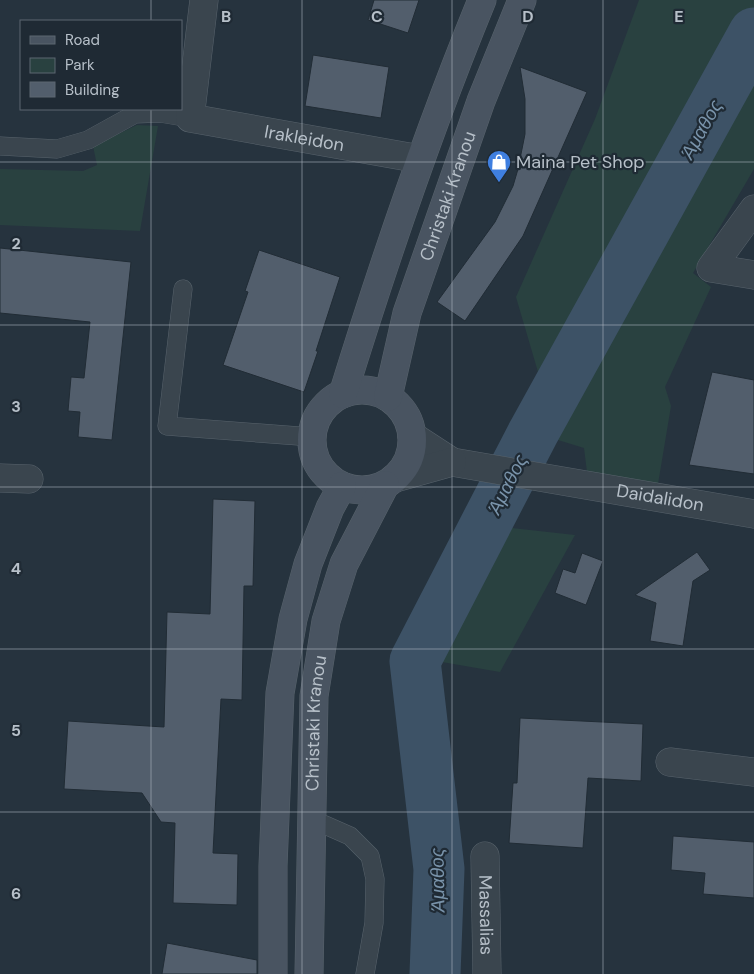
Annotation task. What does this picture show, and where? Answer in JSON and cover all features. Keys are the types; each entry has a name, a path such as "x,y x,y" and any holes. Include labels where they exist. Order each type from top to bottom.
{"main road":[{"path":"343,394 420,159 446,88 482,0"},
{"name":"Christaki Kranou","path":"388,397 410,304 481,101 522,0"},
{"path":"363,390 378,392 388,397 402,409 409,422 412,436 412,451 406,465 390,482 371,489 356,490 342,486 330,478 320,467 314,454 312,437 314,424 328,403 343,394 363,390"},
{"name":"Christaki Kranou","path":"309,974 314,696 326,621 344,564 390,482"},
{"name":"Christaki Kranou","path":"273,974 273,866 280,693 293,619 308,564 330,508 342,486"}],"street":[{"path":"190,118 204,0"},
{"name":"Irakleidon","path":"190,118 420,159"},
{"path":"754,209 711,268 754,275"},
{"path":"412,436 452,462"},
{"path":"390,482 452,462"},
{"name":"Daidalidon","path":"452,462 754,514"},
{"path":"0,478 29,478"},
{"path":"670,762 754,772"},
{"name":"Massalias","path":"485,856 487,974"}],"lane":[{"path":"0,146 57,148 88,140 135,114 160,113 190,118"},
{"path":"184,288 167,426 312,437"},
{"path":"311,823 325,825 350,836 370,856 375,879 374,923 365,974"}],"green space":[{"path":"639,0 754,0 754,169 693,273 711,287 665,387 671,406 658,484 587,472 584,448 558,440 516,297 595,119"},
{"path":"137,125 158,126 140,231 0,225 0,169 83,171 97,165 93,146"},
{"path":"512,528 575,535 500,672 436,661"}],"building":[{"path":"374,0 419,0 408,33 368,20"},
{"path":"313,55 389,67 381,118 305,106"},
{"path":"520,67 587,92 523,236 465,321 437,302 495,222 513,186 525,134 525,99"},
{"path":"0,248 131,262 112,440 78,437 80,412 68,411 71,377 84,378 90,322 0,313"},
{"path":"259,250 340,277 304,392 223,365 248,292 245,291"},
{"path":"712,372 754,380 754,474 689,465"},
{"path":"213,499 255,501 253,586 244,586 242,700 221,699 213,853 238,854 237,905 173,903 175,823 161,822 142,793 64,789 68,721 164,727 167,612 210,614"},
{"path":"697,552 710,570 693,581 683,646 650,641 656,603 635,595"},
{"path":"582,553 603,561 586,605 555,593 563,569 575,573"},
{"path":"520,718 643,724 641,781 588,778 583,848 509,843 513,783 517,783"},
{"path":"673,836 754,842 754,898 703,894 705,873 671,870"},
{"path":"167,943 257,960 257,974 162,974"}],"waterway":[{"name":"Άμαθος","path":"435,974 439,869 415,661 533,433 754,33"}],"place":[{"name":"Maina Pet Shop","path":"499,183"}]}
